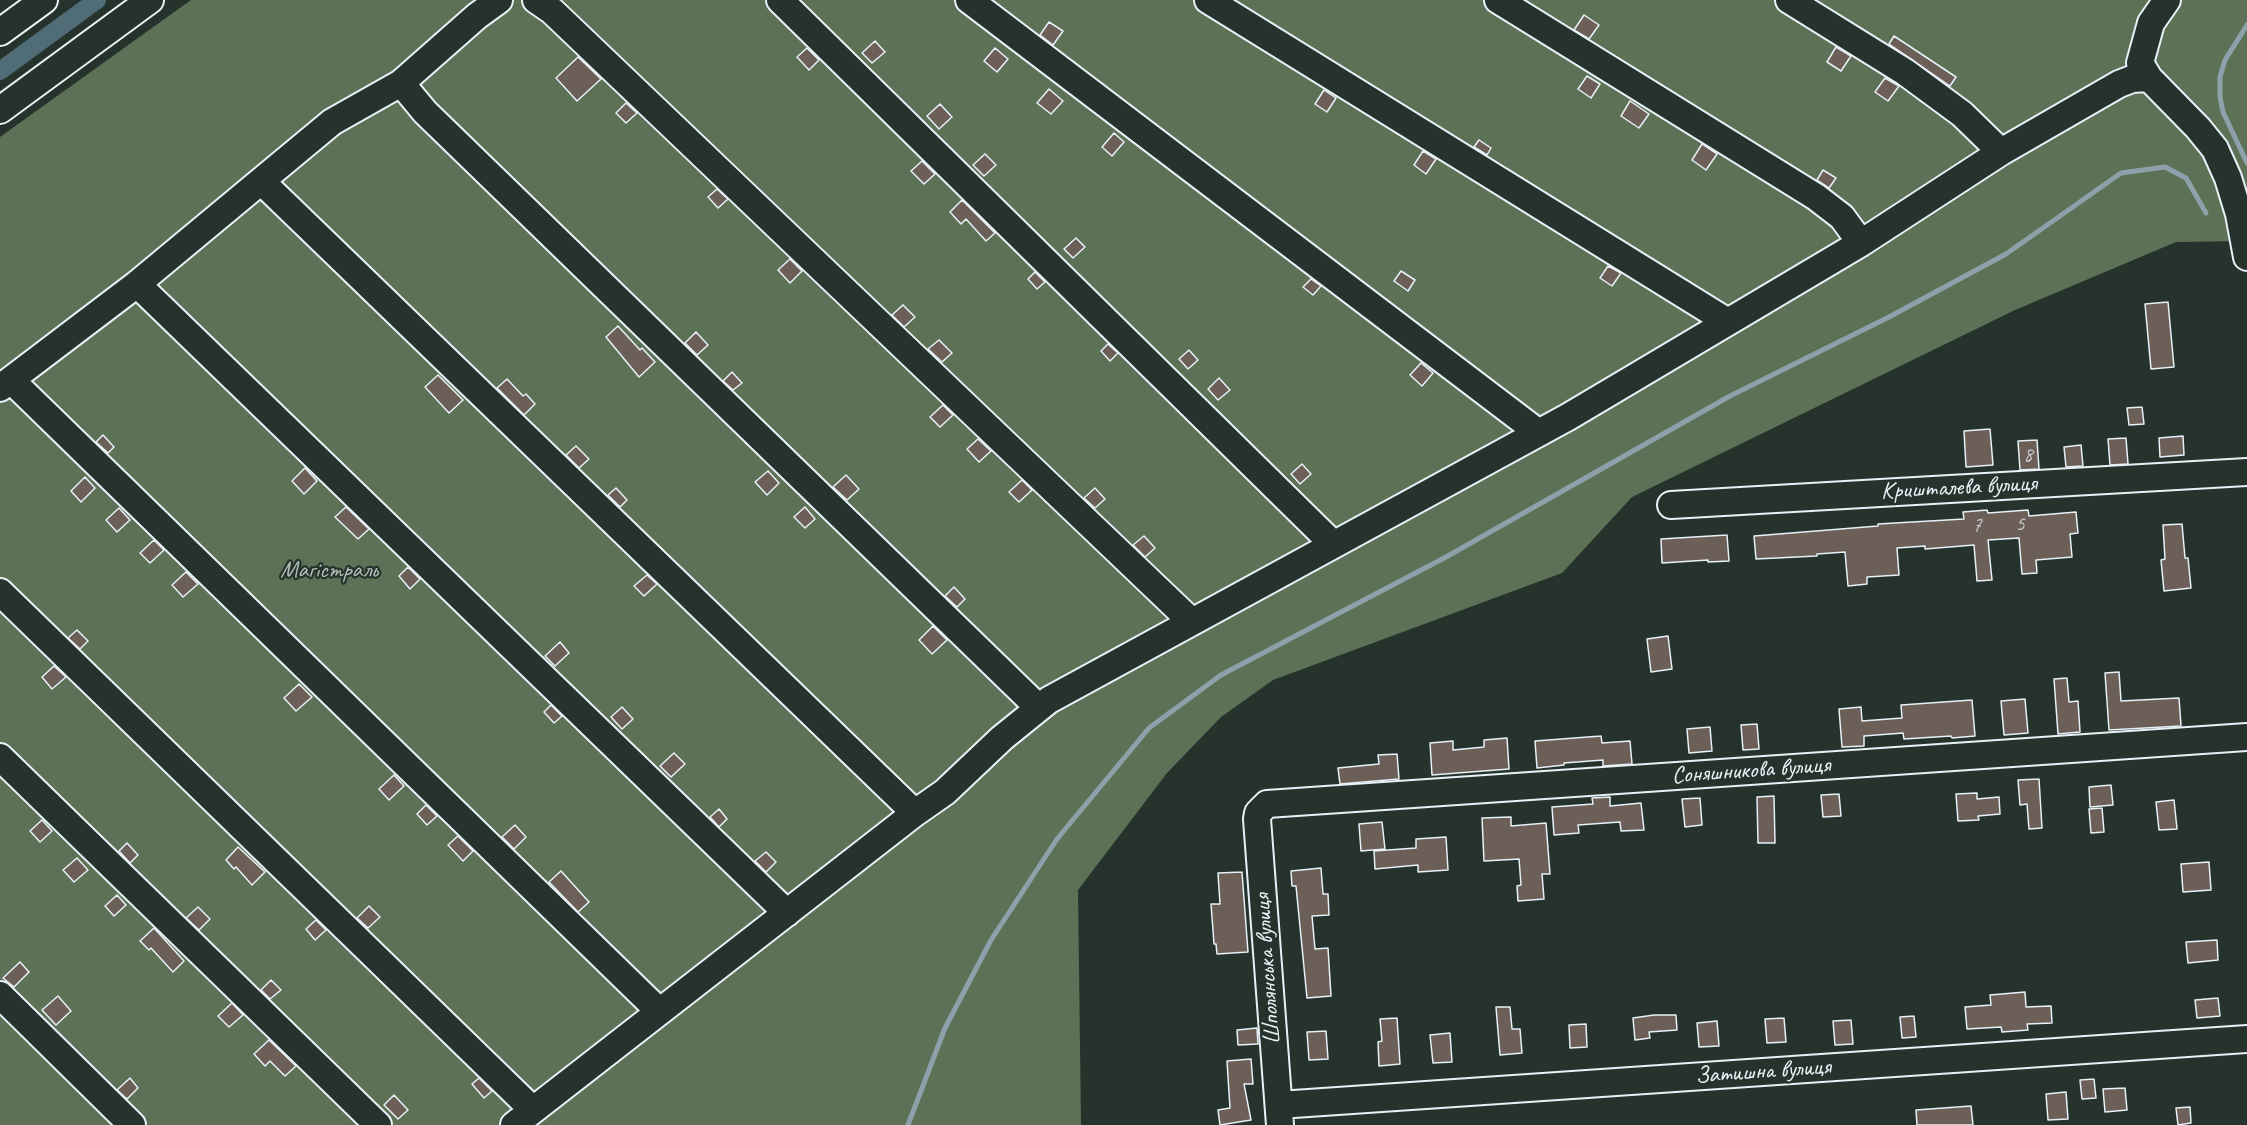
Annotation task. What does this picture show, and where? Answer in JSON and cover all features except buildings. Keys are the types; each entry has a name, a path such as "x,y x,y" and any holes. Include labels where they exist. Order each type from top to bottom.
{"street":[{"path":"0,32 44,0"},
{"path":"0,110 150,0"},
{"path":"500,0 477,16 401,83 333,122 137,284 6,384 659,1011"},
{"path":"536,0 552,11 1191,621"},
{"path":"780,0 1333,544"},
{"path":"969,0 1539,433"},
{"path":"1208,0 1728,322"},
{"path":"1498,0 1816,197 1842,217 1861,243"},
{"path":"1789,0 1905,72 1962,114 2001,152"},
{"path":"2167,0 2151,23 2140,63 2153,82 2215,149 2228,178 2239,214 2247,257"},
{"path":"0,592 524,1118 659,1011 945,792 1002,738 1049,700 1539,433 1861,243 2001,152 2119,84 2132,79 2153,82"},
{"path":"401,83 425,112 1039,708"},
{"path":"261,181 915,813"},
{"path":"137,284 787,913"},
{"name":"Кришталева вулиця","path":"1671,505 2247,472"},
{"name":"Соняшникова вулиця","path":"1258,813 1267,804 2247,737"},
{"path":"0,757 378,1125"},
{"name":"Шполянська вулиця","path":"1258,813 1280,1115"},
{"path":"0,996 132,1125"},
{"name":"Затишна вулиця","path":"1280,1115 2247,1039"}],"green space":[{"name":"Магістраль","path":"191,0 2247,0 2247,241 2176,242 2015,310 1632,497 1562,573 1273,680 1221,717 1167,773 1078,890 1081,1125 0,1125 0,137"}],"waterway":[{"path":"0,71 97,0"},
{"path":"2247,25 2225,60 2220,77 2223,112 2247,163"},
{"path":"908,1125 945,1028 991,940 1057,839 1149,728 1221,675 1446,557 1730,396 1889,317 2006,254 2121,173 2165,167 2186,178 2206,213"}]}
